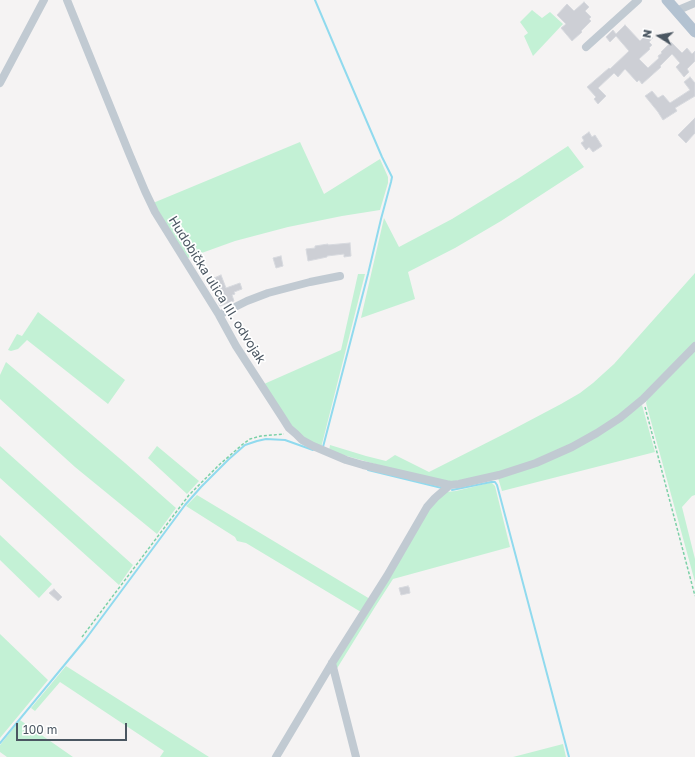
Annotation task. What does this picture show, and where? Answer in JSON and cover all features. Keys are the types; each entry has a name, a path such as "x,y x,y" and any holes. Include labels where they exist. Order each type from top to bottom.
{"main road":[{"path":"667,0 695,32"}],"street":[{"path":"0,82 44,0"},
{"name":"Hudobička ulica III. odvojak","path":"67,0 128,153 145,191 164,226 236,346 289,428 302,440 346,460 382,470 450,484 459,484 499,475 536,463 565,450 597,433 620,418 643,399 695,346"},
{"path":"586,47 638,0"},
{"path":"676,11 695,3"},
{"path":"218,315 268,293 340,276"},
{"path":"276,757 428,507 450,484"},
{"path":"332,664 356,757"}],"path":[{"path":"643,399 695,596"},
{"path":"82,637 189,495 230,455 243,444 261,436 296,434"}],"green space":[{"path":"532,10 542,18 550,12 563,24 533,56 524,36 528,33 520,22"},
{"path":"300,142 324,194 380,159 388,177 388,183 380,210 288,227 235,241 185,259 153,203"},
{"path":"568,146 584,167 501,221 455,248 408,272 415,299 361,318 384,218 399,247 452,219"},
{"path":"695,273 695,343 641,398 597,431 535,461 497,473 450,482 407,473 329,451 330,445 386,461 395,455 429,472 580,393 614,364"},
{"path":"358,274 365,274 321,448 306,439 290,425 264,384 341,350"},
{"path":"38,312 125,380 108,404 27,340 18,349 11,351 8,350 17,334 22,336"},
{"path":"695,351 695,495 692,496 682,507 695,559 695,582 646,403 647,400"},
{"path":"6,362 176,508 157,534 75,467 0,399 0,375"},
{"path":"642,405 655,452 502,491 498,478 623,419"},
{"path":"0,446 133,565 119,585 0,478"},
{"path":"157,446 199,481 187,494 148,458"},
{"path":"492,483 495,486 510,547 393,579 336,670 335,664 430,508 446,492"},
{"path":"197,495 370,599 361,612 246,543 237,541 235,537 186,506"},
{"path":"0,535 52,584 39,598 0,560"},
{"path":"0,634 48,680 0,738"},
{"path":"66,666 209,757 160,757 164,751 60,682 35,711 31,708"},
{"path":"20,720 73,757 7,757 0,752 0,745"},
{"path":"563,744 566,757 513,757"}],"building":[{"path":"584,2 589,7 585,11 591,17 589,19 591,21 572,41 561,28 566,24 557,15 567,4 574,11"},
{"path":"625,25 640,41 648,33 653,38 649,42 652,45 649,48 650,49 639,59 648,68 659,58 658,56 662,53 661,52 671,42 682,53 687,48 692,54 695,51 695,61 687,69 689,72 684,77 676,67 680,63 672,54 660,66 661,67 642,84 639,80 637,82 625,69 618,77 614,73 598,88 606,96 598,104 594,99 596,97 587,87 609,68 610,69 629,51 616,36 610,42 606,37 613,30 616,34"},
{"path":"690,77 695,83 695,96 675,108 677,111 663,120 645,96 652,91 658,98 663,95 670,103 690,90 684,82"},
{"path":"695,118 695,133 686,143 678,135"},
{"path":"589,132 592,137 595,135 602,146 593,152 589,147 586,150 581,143 584,141 582,137"},
{"path":"350,243 351,256 344,257 344,254 327,256 308,261 306,249 328,244"},
{"path":"281,256 283,266 276,268 273,258"},
{"path":"221,275 226,288 240,283 242,289 234,292 235,294 232,295 234,301 220,306 215,295 219,293 214,278"},
{"path":"408,586 410,593 401,595 399,588"},
{"path":"54,589 62,597 58,601 49,593"}],"waterway":[{"path":"315,0 392,177 323,447"},
{"path":"0,743 85,640 185,505 229,459 245,445 266,439 285,440 313,450"},
{"path":"368,470 442,488"},
{"path":"452,490 491,482 495,482 497,485 569,757"}]}
